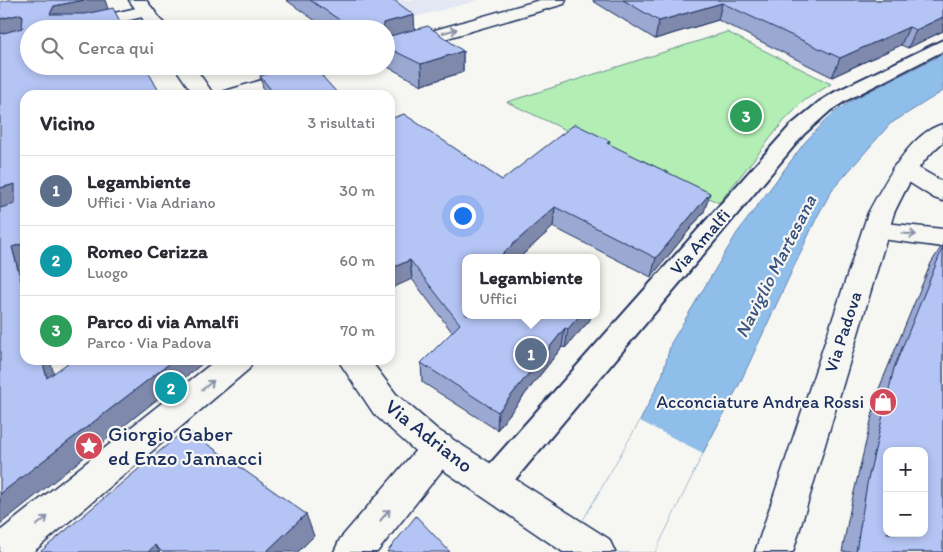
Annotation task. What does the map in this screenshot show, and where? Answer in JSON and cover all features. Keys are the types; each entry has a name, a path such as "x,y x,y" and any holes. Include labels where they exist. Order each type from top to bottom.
{"street":[{"path":"395,47 558,0"},
{"path":"95,20 141,5 152,20"},
{"path":"190,75 201,90"},
{"path":"249,90 300,75"},
{"name":"Via Padova","path":"774,552 875,231 888,196 904,169 921,149 943,131"},
{"path":"904,169 943,193"},
{"path":"875,231 943,238"},
{"path":"4,552 232,365"},
{"name":"Via Adriano","path":"358,365 385,404 438,448 596,552"},
{"path":"353,552 438,448"}],"lane":[{"name":"Via Amalfi","path":"492,484 797,130 825,106 849,92 943,45"}],"shaded area":[{"path":"371,0 480,0 399,21"}],"green space":[{"path":"727,32 831,84 805,100 784,121 719,203 507,102"}],"water":[{"name":"Naviglio Martesana","path":"943,54 943,91 890,124 832,190 817,217 739,385 703,453 655,552 565,552 640,421 662,376 671,343 737,233 805,142 832,114 854,99"}],"pier":[{"path":"640,421 703,453 655,552 565,552"}],"building":[{"path":"8,0 84,0 54,6 50,14 85,14 113,8 119,20 23,20 21,14 0,19 0,2"},
{"path":"310,0 394,0 414,15 395,20 340,20"},
{"path":"623,0 943,0 943,17 916,30 909,27 840,58 722,3 659,21"},
{"path":"428,26 463,51 421,64 395,51 395,35"},
{"path":"20,29 20,75 150,75 158,90 20,90 20,245 12,247 20,277 20,365 43,365 47,378 65,365 168,365 0,494 0,208 15,204 15,184 0,188 0,34"},
{"path":"321,75 335,90 271,90 260,76"},
{"path":"404,114 502,180 575,124 610,141 607,143 710,193 656,258 555,207 502,254 462,254 462,319 577,319 568,329 565,328 498,412 421,363 460,324 410,260 395,267 395,117"},
{"path":"943,247 943,552 856,552 867,484 894,368"},
{"path":"186,429 306,514 266,552 162,552 155,545 148,552 40,552"},
{"path":"416,516 450,552 387,552"}],"place":[{"name":"Parco di via Amalfi","path":"746,116"},
{"name":"Legambiente","path":"531,354"},
{"name":"Romeo Cerizza","path":"171,388"},
{"name":"Acconciature Andrea Rossi","path":"883,402"},
{"name":"Giorgio Gaber ed Enzo Jannacci","path":"89,446"}]}
